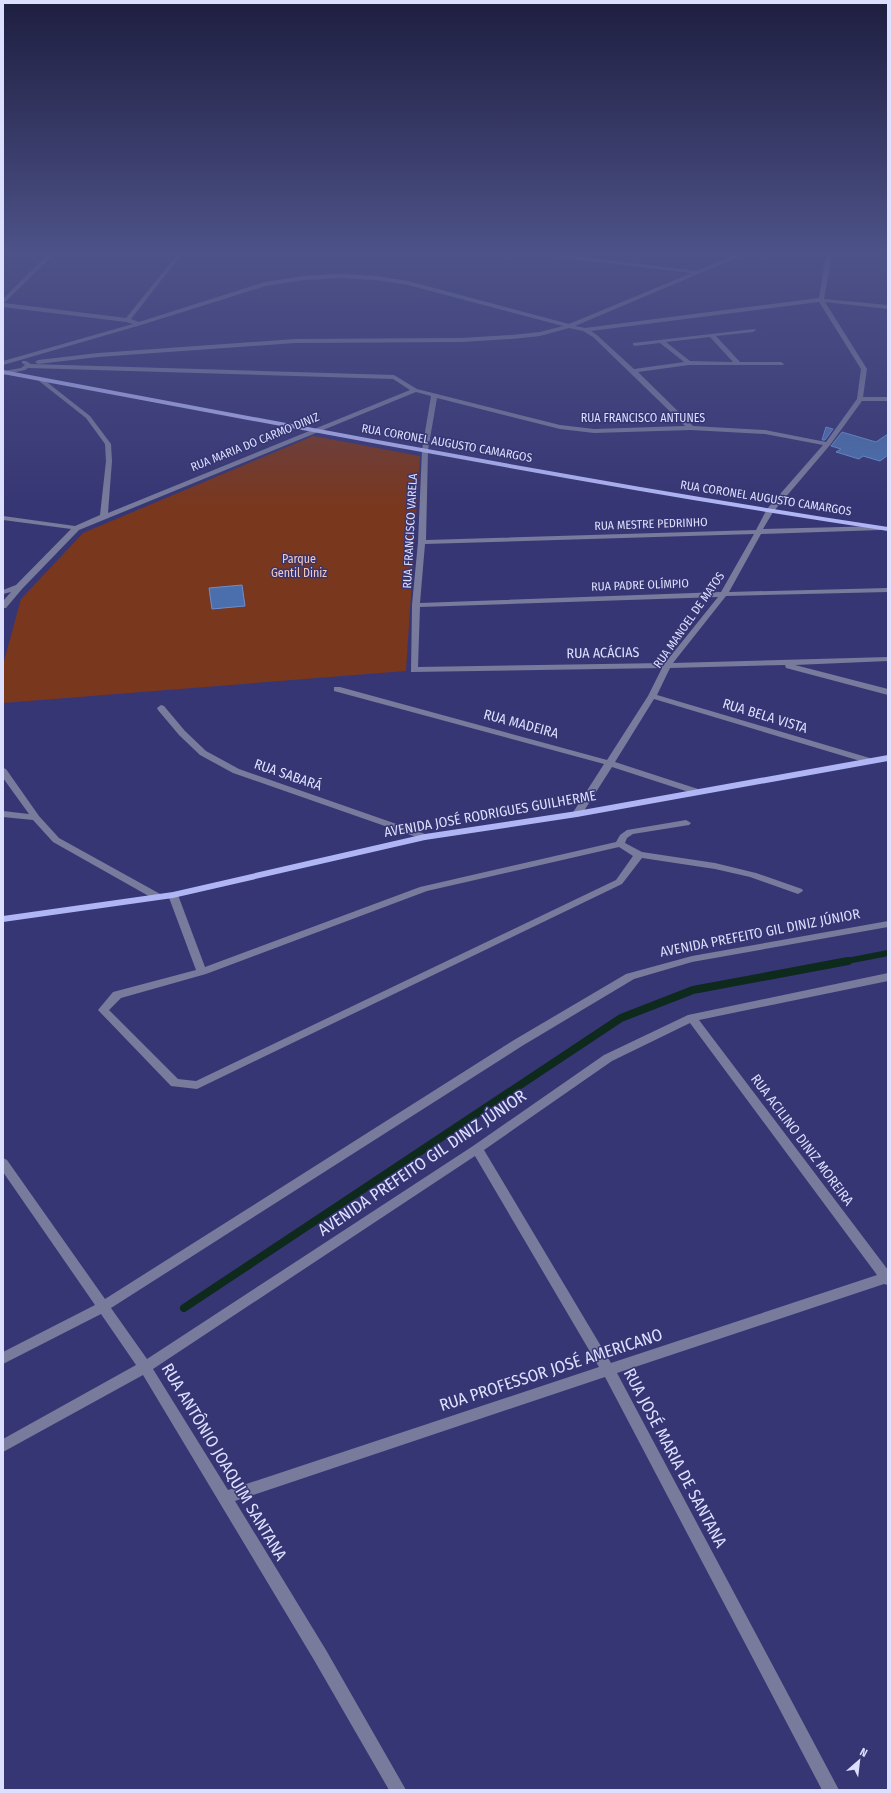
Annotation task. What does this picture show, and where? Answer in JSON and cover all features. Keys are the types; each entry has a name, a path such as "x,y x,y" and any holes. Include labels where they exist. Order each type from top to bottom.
{"main road":[{"name":"RUA CORONEL AUGUSTO CAMARGOS","path":"4,372 425,450 770,511 884,529"},
{"name":"AVENIDA JOSÉ RODRIGUES GUILHERME","path":"3,919 158,897 425,837 577,814 888,758"}],"street":[{"path":"19,370 8,367 4,363 88,339"},
{"path":"4,372 19,370 28,365 43,361 246,344 295,341 491,339"},
{"path":"598,339 691,428"},
{"path":"635,344 681,339"},
{"path":"715,339 738,363"},
{"name":"RUA MANOEL DE MATOS","path":"577,814 652,696 668,664 724,594 770,511 828,444 860,399 864,369 845,339"},
{"path":"661,341 689,363"},
{"path":"35,354 43,361"},
{"path":"14,360 28,365"},
{"path":"633,371 689,363 781,364"},
{"name":"RUA FRANCISCO ANTUNES","path":"28,365 394,377 415,390 560,427 594,431 691,428 765,432 828,444"},
{"path":"41,380 88,417 108,444 109,462 106,481 104,516"},
{"name":"RUA MARIA DO CARMO DINIZ","path":"76,528 313,430 415,390"},
{"name":"RUA FRANCISCO VARELA","path":"414,670 416,605 422,542 425,450 435,394"},
{"path":"860,399 888,399"},
{"path":"3,518 76,528"},
{"path":"3,606 18,587 76,528"},
{"name":"RUA MESTRE PEDRINHO","path":"422,542 758,531 884,529"},
{"path":"3,592 18,587"},
{"name":"RUA PADRE OLÍMPIO","path":"416,605 724,594 888,590"},
{"name":"RUA ACÁCIAS","path":"414,670 780,663 888,659"},
{"path":"780,663 888,692"},
{"name":"RUA MADEIRA","path":"337,689 609,763 698,792"},
{"name":"RUA BELA VISTA","path":"652,696 870,761"},
{"name":"RUA SABARÁ","path":"161,708 182,732 203,752 236,771 425,837"},
{"path":"3,771 36,818 56,840 158,897"},
{"path":"3,814 36,818"},
{"path":"620,844 623,837 630,832 686,823"},
{"path":"639,855 619,882 197,1085 175,1083 103,1010 117,995 202,972 424,889 620,844 639,855 715,866 753,875 798,891"},
{"path":"173,894 202,972"},
{"name":"AVENIDA PREFEITO GIL DINIZ JÚNIOR","path":"3,1358 103,1307 518,1043 630,976 692,959 888,924"},
{"name":"AVENIDA PREFEITO GIL DINIZ JÚNIOR","path":"3,1446 145,1367 477,1149 608,1058 692,1018 888,977"},
{"name":"RUA ACILINO DINIZ MOREIRA","path":"692,1018 888,1278"},
{"name":"RUA JOSÉ MARIA DE SANTANA","path":"477,1149 608,1370 831,1790"},
{"name":"RUA ANTÔNIO JOAQUIM SANTANA","path":"3,1163 145,1367 320,1655 398,1790"},
{"name":"RUA PROFESSOR JOSÉ AMERICANO","path":"225,1498 888,1278"}],"green space":[{"name":"Parque Gentil Diniz","path":"313,436 420,456 406,671 3,703 3,665 21,599 83,533"}],"building":[{"path":"826,427 833,429 825,440 822,440"},
{"path":"842,432 876,442 888,434 888,455 880,461 863,456 859,459 836,452 841,449 831,446"},
{"path":"242,585 245,606 212,609 209,588"}],"waterway":[{"path":"842,962 888,953"},
{"path":"184,1308 621,1018 693,990 848,961"}]}
